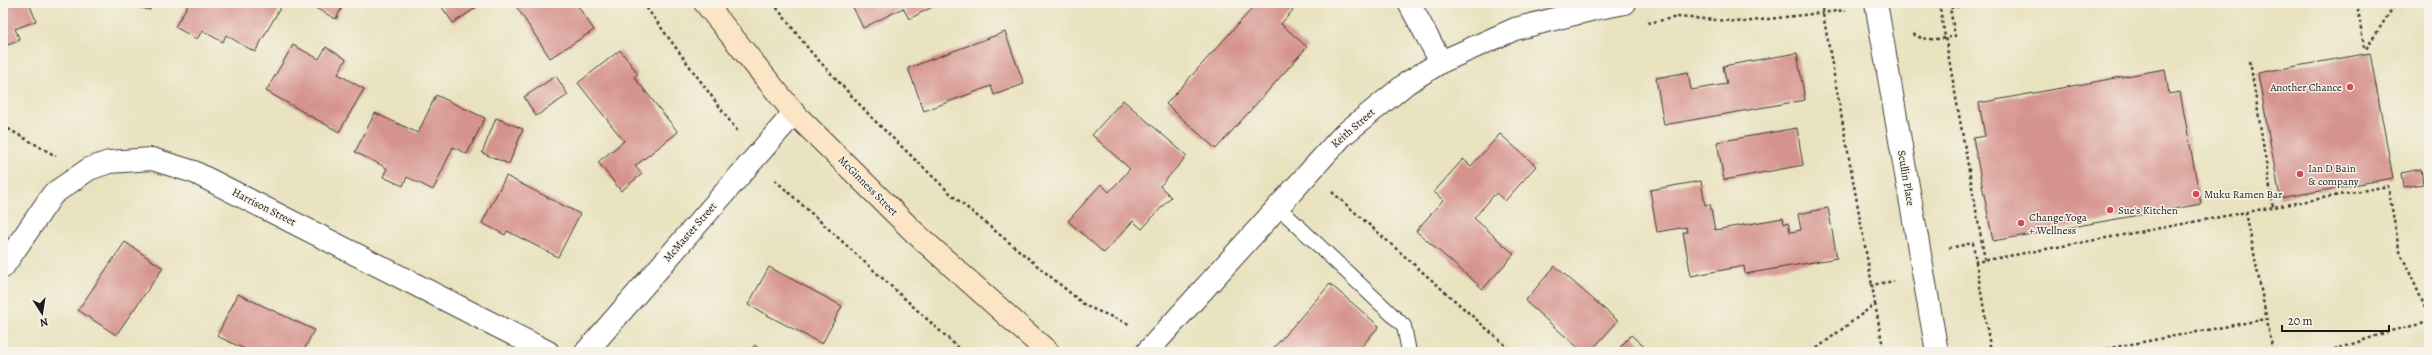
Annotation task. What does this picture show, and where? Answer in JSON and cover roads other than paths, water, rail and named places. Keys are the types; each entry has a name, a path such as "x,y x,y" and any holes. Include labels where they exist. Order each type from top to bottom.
{"street":[{"name":"McGinness Street","path":"704,3 794,113 914,232 1048,352"},
{"path":"1408,3 1441,62"},
{"name":"Keith Street","path":"1147,352 1343,135 1407,83 1441,62 1515,29 1594,9 1625,3"},
{"name":"Scullin Place","path":"1876,3 1938,352"},
{"name":"McMaster Street","path":"586,352 794,113"},
{"name":"Harrison Street","path":"3,267 53,194 84,173 109,162 152,160 194,172 548,352"}],"lane":[{"path":"1278,206 1404,326 1409,352"}],"place":[{"name":"Another Chance","path":"2350,87"},
{"name":"Ian D Bain & company","path":"2300,174"},
{"name":"Muku Ramen Bar","path":"2196,194"},
{"name":"Sue's Kitchen","path":"2110,210"},
{"name":"Change Yoga + Wellness","path":"2021,223"}]}
